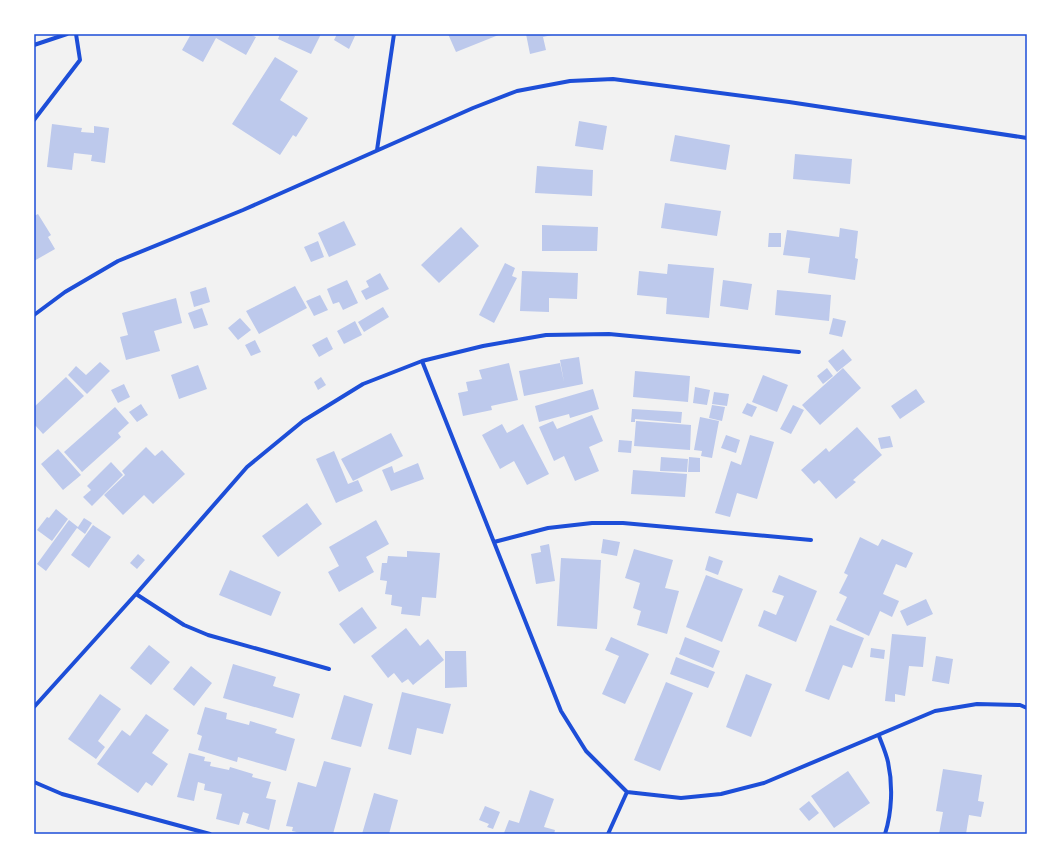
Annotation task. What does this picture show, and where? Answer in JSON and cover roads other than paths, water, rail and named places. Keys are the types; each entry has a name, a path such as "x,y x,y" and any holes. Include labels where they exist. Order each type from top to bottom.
{"street":[{"path":"34,46 67,34"},
{"path":"34,120 80,60 76,34"},
{"path":"377,150 394,34"},
{"path":"34,315 65,292 118,261 243,210 473,108 517,91 570,81 613,79 789,102 1027,138"},
{"path":"34,707 136,594 247,467 303,421 363,384 422,361 483,346 546,335 609,334 800,352"},
{"path":"422,361 561,711 586,750 627,792 681,798 721,794 764,783 879,736 935,711 977,704 1020,705 1027,708"},
{"path":"494,542 548,528 592,523 623,523 811,540"},
{"path":"136,594 184,625 208,635 329,669"},
{"path":"879,736 888,761 891,778 891,802 885,834"},
{"path":"34,782 62,794 210,834"},
{"path":"608,834 627,792"}]}
